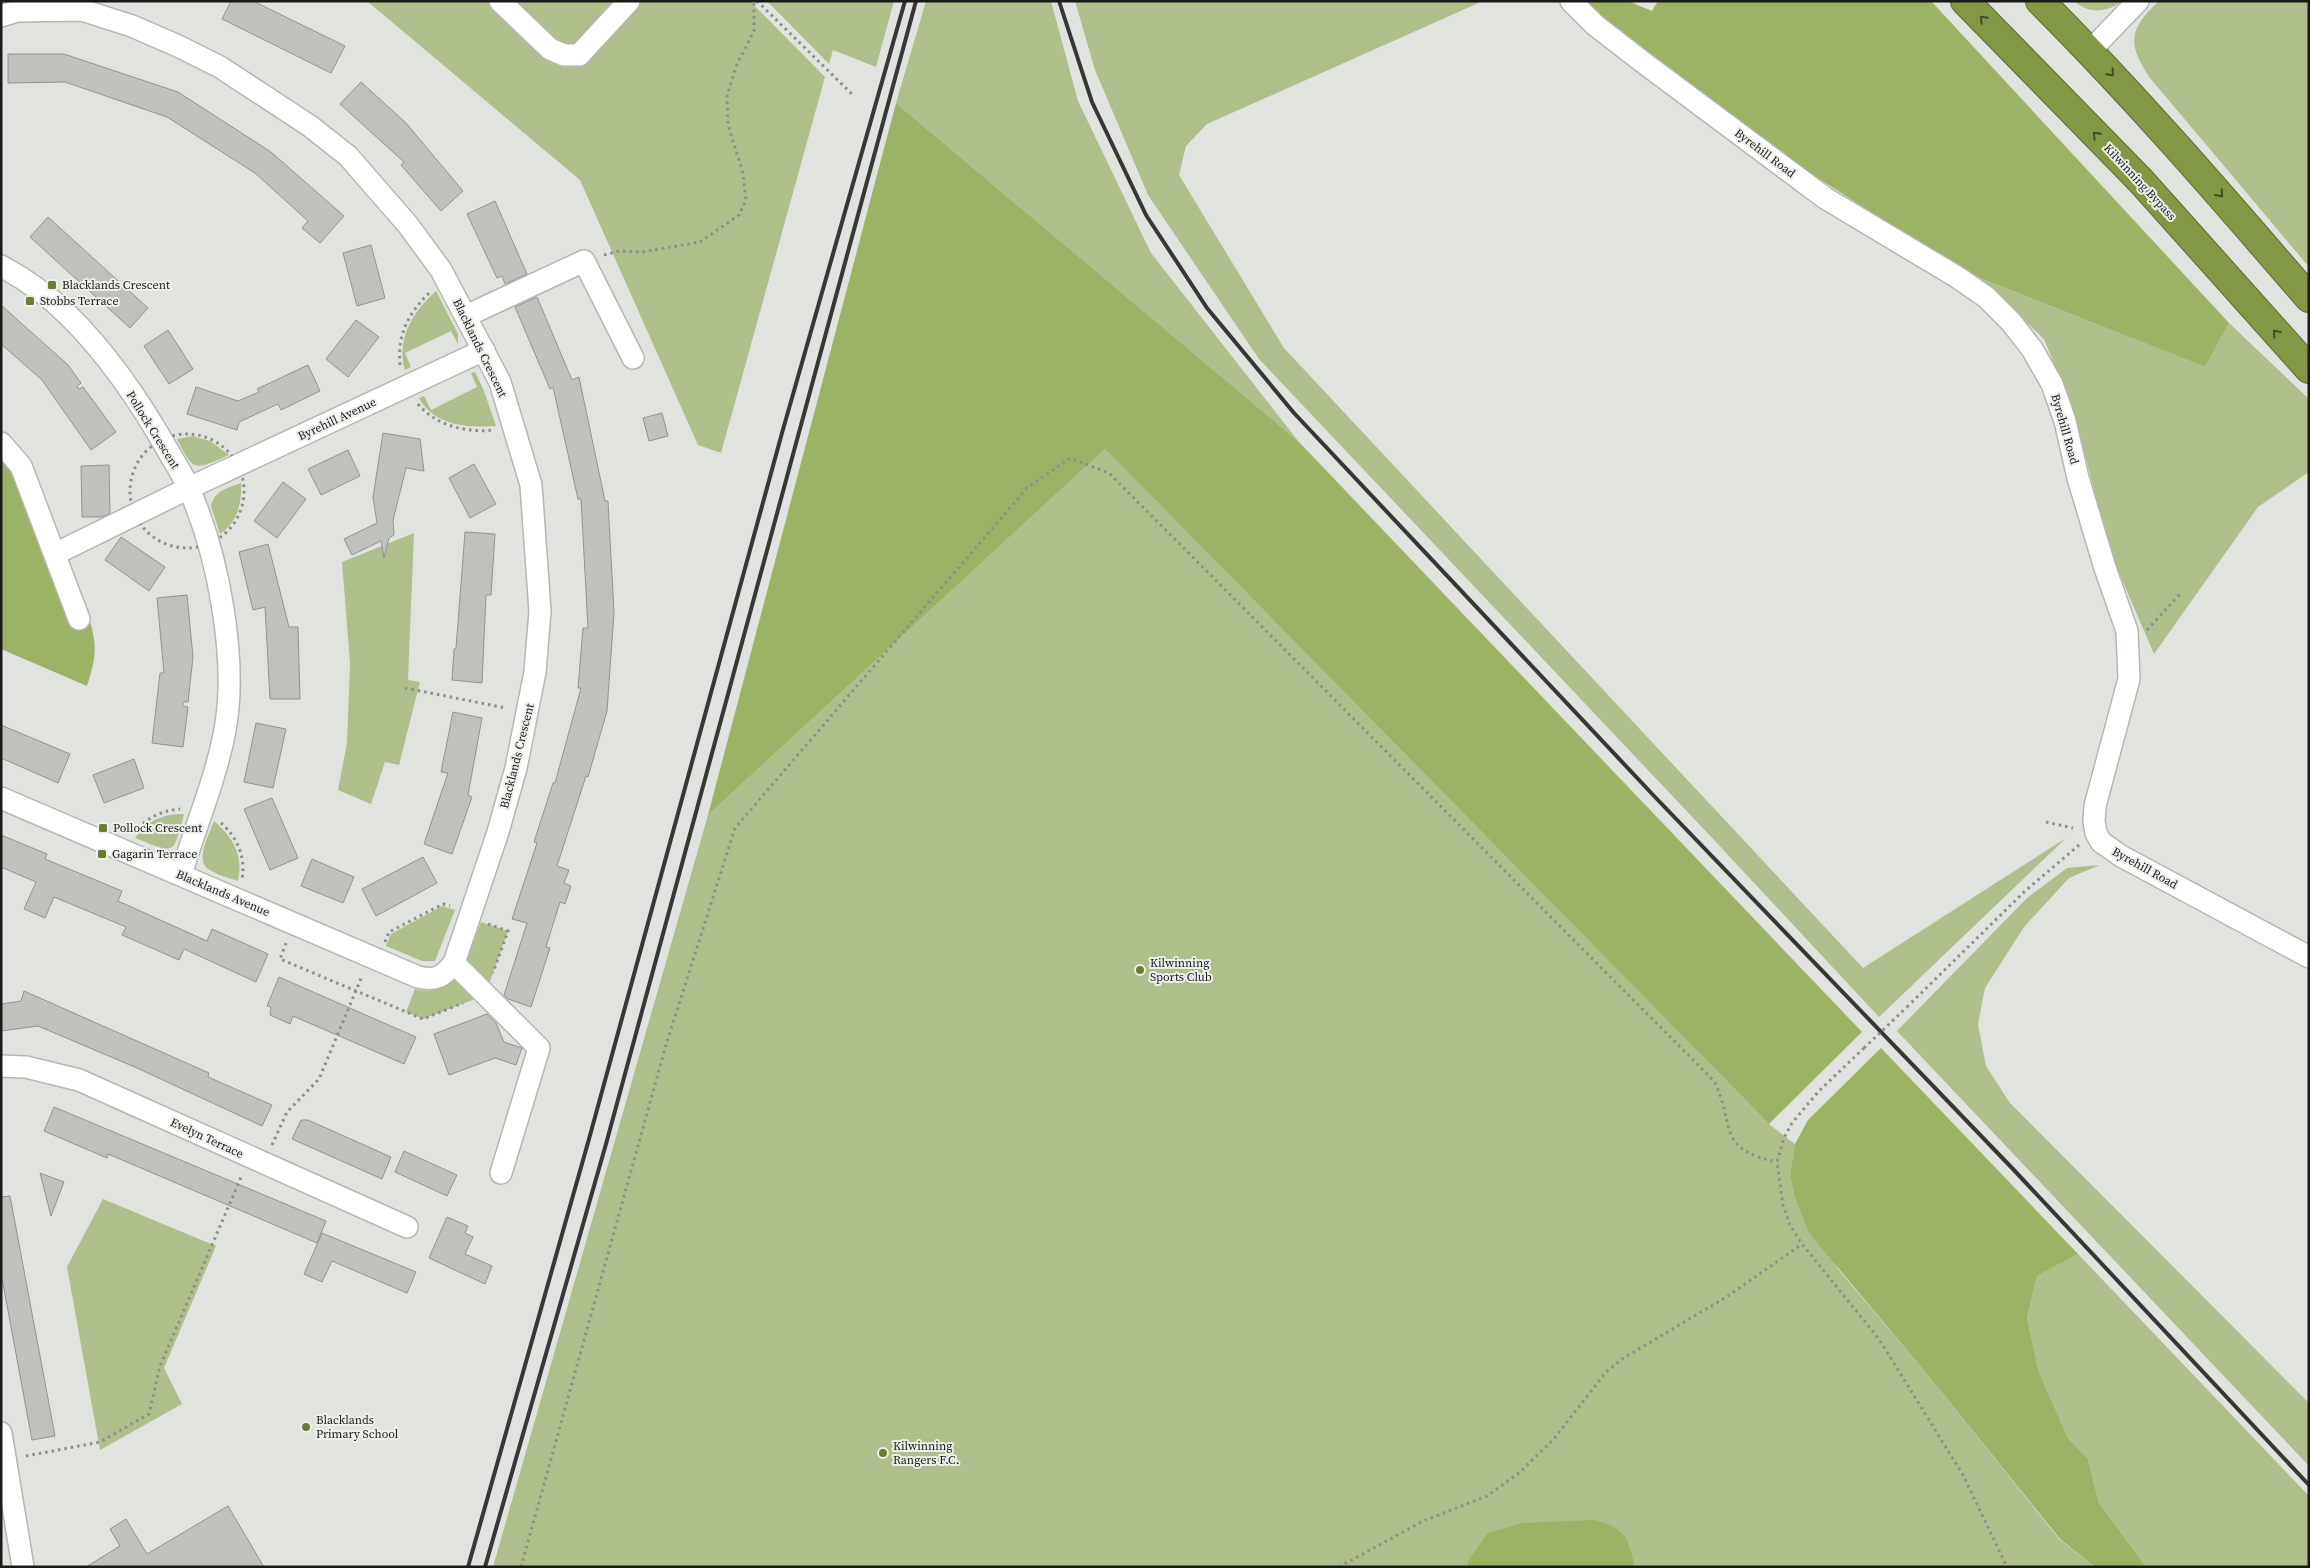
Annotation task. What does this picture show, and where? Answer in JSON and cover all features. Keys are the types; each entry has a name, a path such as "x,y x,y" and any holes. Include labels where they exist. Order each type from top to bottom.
{"highway":[{"name":"Kilwinning Bypass","path":"1965,1 2141,182 2309,369"},
{"path":"2040,1 2090,51 2180,148 2309,298"}],"street":[{"path":"500,1 550,49 564,55 579,55 629,1"},
{"name":"Byrehill Road","path":"1571,1 1595,25 1784,169 1825,198 1957,277 1986,297 2011,322 2032,349 2052,384 2065,421 2078,478 2105,568 2127,630 2129,679 2095,806 2096,833 2101,842 2121,856 2309,957"},
{"path":"2090,51 2138,1"},
{"name":"Blacklands Crescent","path":"1,16 17,11 82,10 132,26 220,67 310,126 348,156 408,225 441,270 500,382 531,485 540,611 535,672 529,713 498,832 449,969"},
{"path":"466,316 584,261 633,358"},
{"name":"Pollock Crescent","path":"1,266 41,292 68,315 94,345 150,419 189,488 217,581 224,619 228,680 225,729 201,812 180,875"},
{"name":"Byrehill Avenue","path":"55,554 189,488 484,350"},
{"path":"1,443 21,466 79,619"},
{"name":"Blacklands Avenue","path":"1,798 418,978 436,979 449,969"},
{"path":"449,969 539,1048 500,1173"},
{"name":"Evelyn Terrace","path":"1,1066 26,1067 79,1080 256,1161 407,1227"},
{"path":"1,1435 23,1567"}],"path":[{"path":"755,1 854,96"},
{"path":"584,261 618,251 642,252 700,242 739,215 746,200 743,173 728,126 727,96 737,64 754,31 755,1"},
{"path":"521,1567 666,1046 735,828 1027,488 1070,458 1109,473 1714,1081 1726,1124 1737,1144 1746,1152 1761,1159 1777,1162"},
{"path":"2129,648 2157,621 2180,594"},
{"path":"405,688 529,713"},
{"path":"126,852 135,832 155,815 184,809 201,812 221,823 236,841 240,851 243,872 237,899"},
{"path":"2046,822 2096,833"},
{"path":"2007,1567 1963,1475 1879,1339 1802,1244 1790,1225 1783,1205 1777,1162 1784,1138 1801,1110 2024,892 2096,833"},
{"path":"6,1460 100,1442 149,1414 160,1366 256,1161 287,1112 319,1079 374,958 389,932 443,904 470,912"},
{"path":"1339,1567 1422,1520 1487,1496 1519,1472 1553,1440 1606,1372 1622,1359 1728,1296 1802,1244"}],"green space":[{"path":"367,1 490,1 548,57 557,62 573,64 583,61 643,1 750,1 825,77 721,453 698,445 580,180"},
{"path":"514,1 618,1 578,45 566,45 555,41"},
{"path":"767,1 894,1 876,67 833,50 829,64"},
{"path":"926,1 1051,1 1078,101 1151,253 1299,442 896,103"},
{"path":"1075,1 1483,1 1207,124 1186,146 1179,175 1284,348 1863,968 2066,838 1879,1017 1259,359 1148,195 1095,70"},
{"path":"1584,1 1628,1 1652,11 1658,1 1931,1 2229,323 2205,367 1980,278 1915,240 1799,166 1640,48"},
{"path":"2074,1 2123,1 2105,10 2092,10"},
{"path":"2159,1 2309,2 2309,267 2150,78 2143,66 2137,55 2134,37 2141,20"},
{"path":"896,103 1299,442 1862,1032 1769,1124 1105,449 708,815"},
{"path":"1980,278 2205,367 2229,323 2309,399 2309,472 2258,507 2154,654 2110,552 2073,409 2044,339"},
{"path":"436,291 458,334 458,344 451,331 405,353 411,367 405,370 403,347 408,326 420,308"},
{"path":"475,372 484,391 496,426 463,425 443,420 426,407 419,398 424,396 431,410 477,387 471,373"},
{"path":"193,436 210,441 229,455 209,464 197,465 192,463 177,439"},
{"name":"Kilwinning Sports Club","path":"1105,449 1769,1124 1795,1144 1790,1174 1838,1269 1931,1379 2059,1539 2095,1567 493,1567 708,815"},
{"path":"1,456 17,469 77,627 90,622 95,654 87,686 1,649"},
{"path":"241,483 238,511 231,524 220,534 211,506 213,501 223,490"},
{"path":"414,533 408,680 420,682 399,765 385,762 371,804 338,790 347,743 350,663 342,562"},
{"path":"184,814 177,838 171,848 158,847 135,838 144,827 156,819 169,815"},
{"path":"214,821 232,840 238,855 238,881 215,873 204,865 203,853"},
{"path":"2100,865 2069,878 2024,927 1985,988 1978,1024 1986,1066 2010,1103 2309,1403 2309,1466 1897,1031 2027,898 2067,868"},
{"path":"442,906 455,910 435,961 422,961 386,946 391,934"},
{"path":"481,922 508,931 488,987 465,964"},
{"path":"456,975 480,997 423,1019 406,1012 415,989 438,989 447,984"},
{"path":"1881,1048 2078,1254 2037,1276 2027,1318 2039,1372 2068,1438 2088,1459 2099,1503 2146,1567 2095,1567 2060,1539 1931,1379 1809,1233 1795,1197 1790,1174 1795,1144 1808,1120"},
{"path":"103,1199 216,1246 164,1368 182,1404 100,1450 67,1267"},
{"path":"2078,1254 2309,1496 2309,1567 2146,1567 2099,1503 2088,1459 2068,1438 2039,1372 2027,1318 2037,1276"},
{"path":"1595,1520 1620,1531 1630,1548 1635,1567 1467,1567 1468,1561 1488,1533 1522,1523"}],"building":[{"path":"231,1 253,1 345,46 331,73 222,19"},
{"path":"8,54 64,54 178,92 271,152 344,216 320,243 302,228 308,221 255,173 167,117 65,82 8,83"},
{"path":"361,82 406,123 463,191 441,211 401,165 404,162 340,104"},
{"path":"495,201 527,274 505,284 502,276 497,278 467,214"},
{"path":"48,217 148,308 130,328 30,237"},
{"path":"371,245 385,298 357,306 343,253"},
{"path":"537,297 572,380 579,377 605,501 608,501 614,613 607,711 588,777 586,776 557,866 569,870 564,883 571,886 565,904 560,902 546,947 550,948 531,1007 508,999 504,995 527,923 512,919 537,843 534,842 553,783 555,783 581,688 578,688 583,628 588,628 581,499 578,499 553,387 550,389 515,307"},
{"path":"1,305 68,365 81,383 77,387 79,389 83,387 116,432 91,450 42,380 1,344"},
{"path":"356,320 379,337 348,377 326,359"},
{"path":"168,330 193,369 169,384 144,346"},
{"path":"308,365 320,391 281,410 278,404 239,422 237,430 187,414 196,387 238,401 259,392 257,389"},
{"path":"662,413 668,436 649,441 643,418"},
{"path":"383,433 420,439 424,471 406,468 393,520 394,535 389,538 384,558 381,541 352,555 344,539 377,523 373,497"},
{"path":"348,450 360,476 321,495 308,469"},
{"path":"474,464 496,504 470,518 449,478"},
{"path":"109,465 110,513 102,517 82,517 81,466"},
{"path":"283,482 306,499 277,538 254,521"},
{"path":"465,532 495,534 491,595 486,595 482,683 452,680"},
{"path":"121,537 165,567 149,591 105,560"},
{"path":"268,544 289,627 298,627 300,699 270,699 265,607 253,610 239,552"},
{"path":"187,595 193,657 188,702 183,702 183,706 188,707 183,747 152,743 160,673 164,673 157,598"},
{"path":"453,712 482,718 468,795 472,797 452,854 424,844 448,773 441,772"},
{"path":"256,723 286,729 273,788 244,782"},
{"path":"1,725 70,754 58,783 1,758"},
{"path":"134,759 144,788 104,803 93,775"},
{"path":"272,798 298,858 270,870 244,809"},
{"path":"1,835 47,854 45,859 122,891 118,901 207,941 212,929 268,954 256,982 184,949 179,960 122,935 126,927 54,897 45,918 24,909 36,882 1,867"},
{"path":"423,857 437,883 376,916 362,889"},
{"path":"312,859 354,877 343,903 301,886"},
{"path":"279,977 416,1037 404,1064 293,1016 290,1024 270,1015 271,1007 267,1006"},
{"path":"24,991 209,1073 208,1077 272,1105 262,1126 137,1068 38,1026 1,1031 1,1004 21,1001"},
{"path":"487,1014 496,1023 504,1042 522,1048 516,1065 495,1058 449,1075 434,1034"},
{"path":"54,1107 326,1221 317,1243 108,1154 107,1158 44,1131"},
{"path":"301,1120 308,1120 391,1157 382,1179 292,1139"},
{"path":"404,1151 457,1175 447,1196 395,1172"},
{"path":"40,1173 64,1182 51,1216"},
{"path":"10,1196 55,1436 32,1440 1,1273 1,1197"},
{"path":"447,1217 468,1226 465,1233 473,1237 465,1254 492,1266 485,1284 429,1258"},
{"path":"322,1233 416,1272 407,1293 332,1261 322,1282 304,1274"},
{"path":"228,1506 264,1567 86,1567 120,1546 110,1529 126,1519 147,1554"}],"railway":[{"path":"468,1567 589,1139 782,433 905,1"},
{"path":"485,1567 606,1144 916,1"},
{"path":"1059,1 1092,102 1146,215 1207,308 1294,413 1655,797 2012,1168 2309,1485"}],"place":[{"name":"Blacklands Crescent","path":"52,285"},
{"name":"Stobbs Terrace","path":"30,301"},
{"name":"Pollock Crescent","path":"103,828"},
{"name":"Gagarin Terrace","path":"102,854"},
{"name":"Kilwinning Sports Club","path":"1140,970"},
{"name":"Blacklands Primary School","path":"306,1427"},
{"name":"Kilwinning Rangers F.C.","path":"883,1453"}]}
